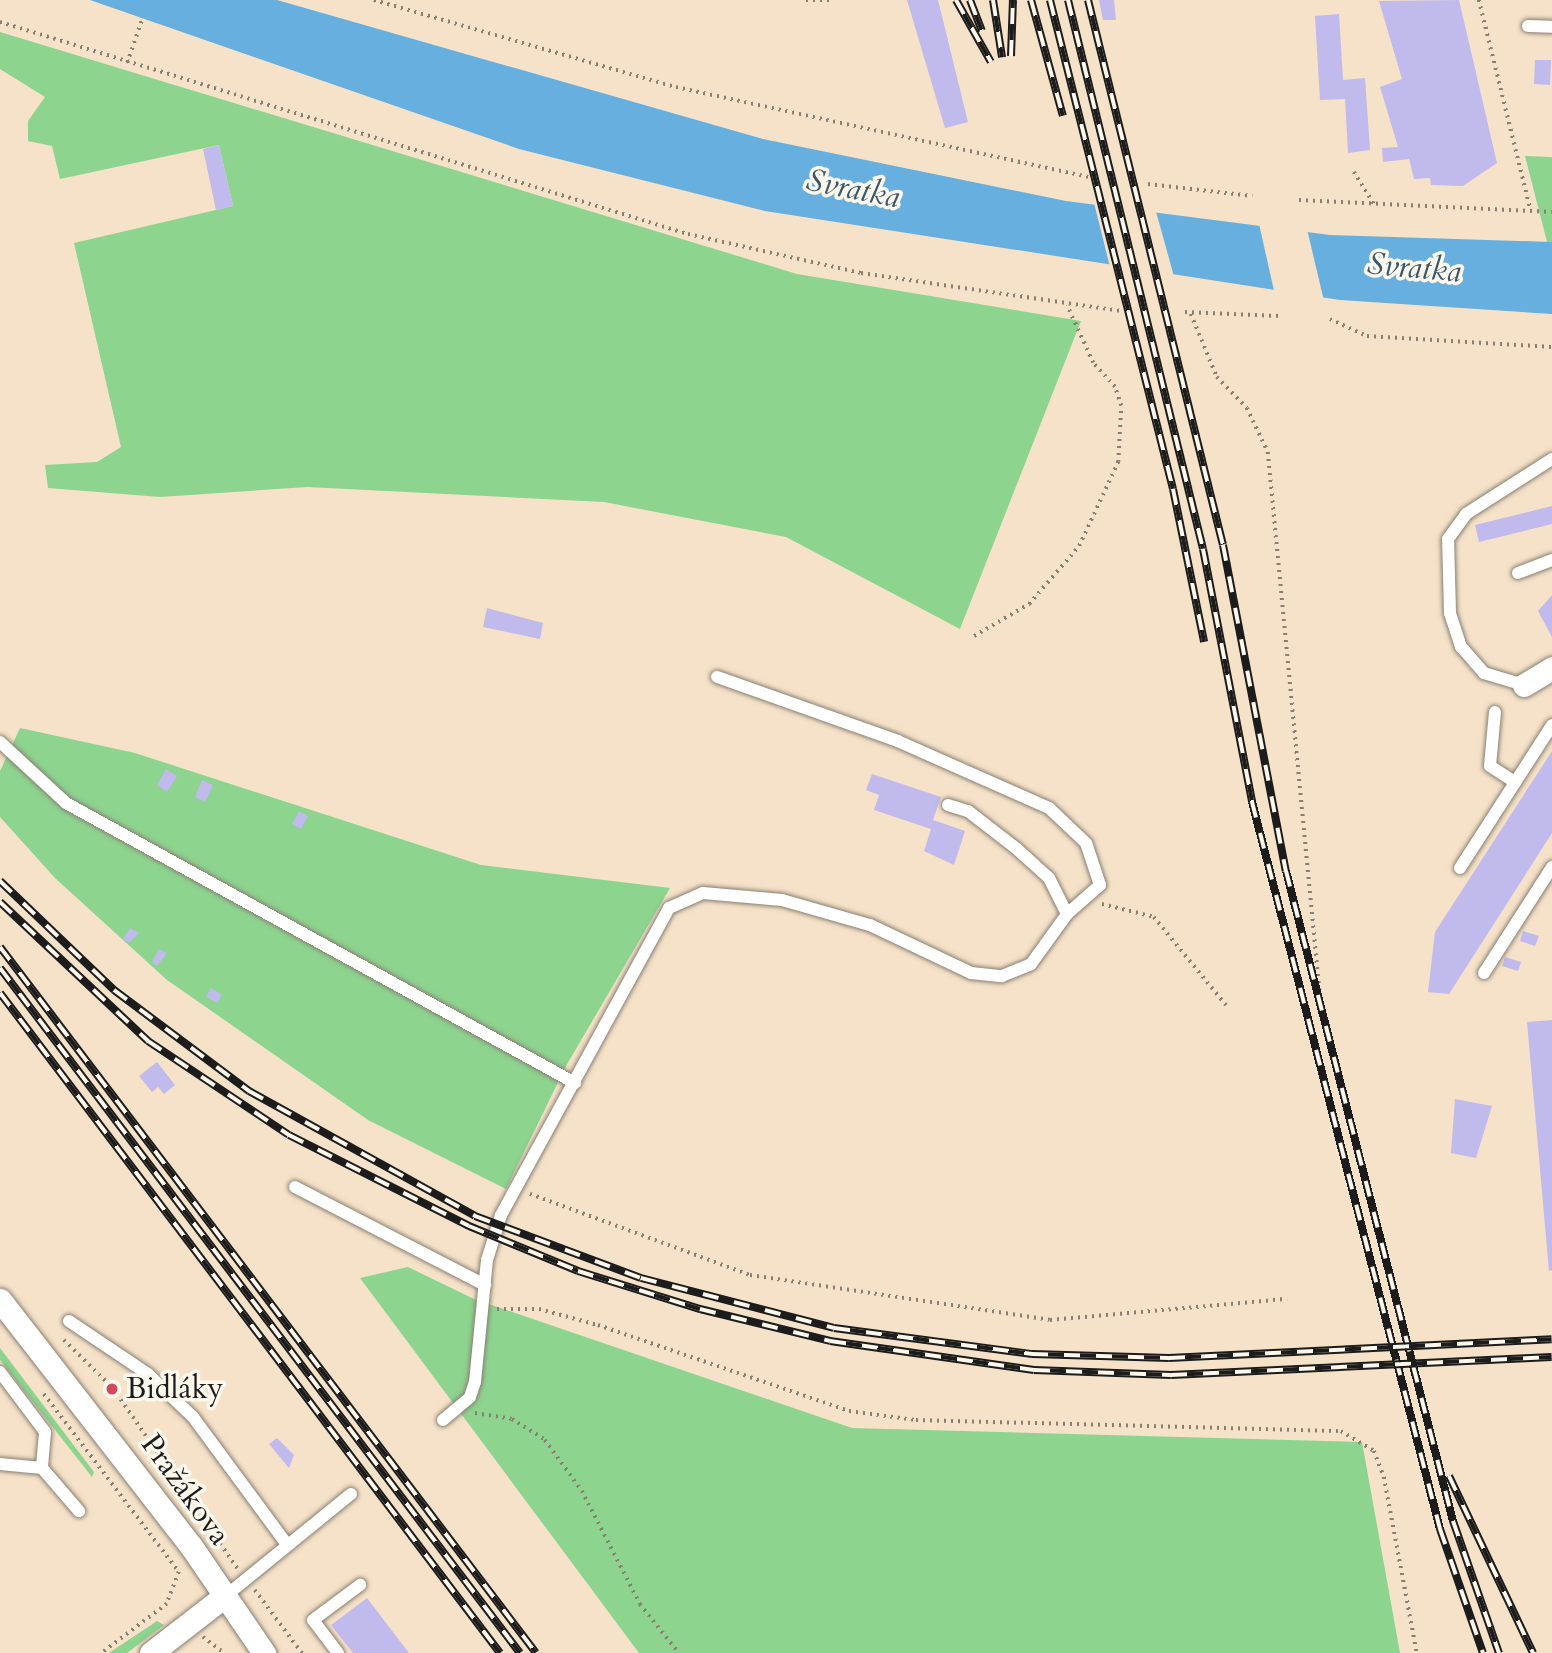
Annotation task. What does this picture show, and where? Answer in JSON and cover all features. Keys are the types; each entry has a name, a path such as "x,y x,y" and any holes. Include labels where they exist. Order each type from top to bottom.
{"street":[{"path":"1524,685 1552,668"},
{"name":"Pražákova","path":"0,1300 191,1546 222,1598 264,1653"},
{"path":"151,1653 222,1598"}],"lane":[{"path":"1528,26 1552,27"},
{"path":"1524,685 1484,673 1461,647 1450,613 1448,539 1466,514 1552,459"},
{"path":"1518,573 1552,560"},
{"path":"443,1420 456,1409 475,1382 486,1311 487,1260 515,1189 575,1083 648,937 669,908 691,895 729,892 830,913 985,976 1018,972 1031,964 1067,914 1087,902 1100,885 1097,863 1086,843 1049,808 898,741 717,677"},
{"path":"1495,712 1490,766 1515,782"},
{"path":"1460,868 1552,725"},
{"path":"0,742 66,803 575,1083"},
{"path":"948,805 968,811 1049,878 1067,914"},
{"path":"1484,973 1552,867"},
{"path":"295,1187 485,1285"},
{"path":"69,1321 148,1374 193,1417 286,1543"},
{"path":"0,1372 45,1432 42,1468"},
{"path":"0,1450 5,1464 42,1468 79,1511"},
{"path":"222,1598 244,1576 351,1494"},
{"path":"338,1653 313,1620 360,1586"}],"path":[{"path":"374,0 676,87 1088,177"},
{"path":"806,0 828,0"},
{"path":"1479,0 1531,211"},
{"path":"127,63 142,19"},
{"path":"0,22 688,234 861,273 1067,306 1122,311"},
{"path":"1354,172 1375,205"},
{"path":"1148,184 1252,196"},
{"path":"1299,200 1552,212"},
{"path":"974,636 1029,604 1080,547 1118,462 1121,406 1067,306"},
{"path":"1185,312 1280,316"},
{"path":"1191,314 1217,377 1247,408 1268,452 1320,995"},
{"path":"1330,319 1367,336 1552,347"},
{"path":"1087,902 1154,917 1226,1005"},
{"path":"515,1189 750,1275 1050,1320 1287,1299"},
{"path":"486,1311 551,1312 849,1411 916,1420 1341,1431 1374,1451 1384,1476 1417,1653"},
{"path":"64,1340 113,1388 153,1441 172,1482 302,1653"},
{"path":"41,1391 179,1573 167,1604 102,1653"},
{"path":"456,1409 512,1419 545,1440 582,1491 640,1604 679,1653"}],"green space":[{"path":"0,32 797,274 1081,321 960,629 786,537 604,502 307,487 160,497 48,488 45,465 97,462 121,447 74,243 233,206 219,145 60,179 52,146 28,141 28,121 45,97 0,69"},
{"path":"1525,156 1552,157 1552,242 1547,242"},
{"path":"20,728 135,753 481,865 670,888 566,1066 506,1189 368,1120 167,980 55,878 0,817 0,771"},
{"path":"408,1267 474,1299 852,1428 1362,1442 1400,1653 639,1653 360,1278"},
{"path":"0,1348 94,1472 92,1477 0,1360"},
{"path":"157,1621 164,1625 127,1653 109,1653"}],"water":[{"name":"Svratka","path":"90,0 277,0 763,139 1066,201 1330,235 1552,242 1552,314 1340,300 765,211 519,149"}],"pier":[{"path":"1093,199 1155,208 1175,280 1111,271"},
{"path":"1259,224 1307,229 1324,301 1275,295"}],"building":[{"path":"907,0 938,0 968,122 945,128"},
{"path":"1099,0 1114,0 1116,20 1103,20"},
{"path":"1459,0 1497,163 1463,186 1431,185 1430,178 1414,179 1409,159 1383,162 1382,148 1398,147 1380,87 1402,79 1379,1"},
{"path":"1339,14 1343,80 1365,78 1370,150 1348,153 1345,99 1320,100 1315,16"},
{"path":"1535,60 1551,60 1550,85 1534,84"},
{"path":"219,145 233,206 216,210 203,149"},
{"path":"1552,506 1552,524 1479,542 1475,525"},
{"path":"1552,595 1552,637 1538,611"},
{"path":"487,608 543,623 540,639 483,627"},
{"path":"1552,751 1552,833 1449,994 1428,992 1435,932"},
{"path":"166,769 177,776 167,792 157,785"},
{"path":"872,774 941,797 933,820 965,831 954,865 924,851 931,829 874,810 879,795 866,790"},
{"path":"202,780 213,785 205,802 195,797"},
{"path":"299,811 308,816 301,829 292,824"},
{"path":"130,928 139,933 129,943 123,939"},
{"path":"1523,931 1539,936 1535,946 1520,941"},
{"path":"159,949 167,953 157,966 152,962"},
{"path":"1505,957 1521,962 1518,971 1502,966"},
{"path":"211,988 222,995 217,1003 206,997"},
{"path":"1552,1020 1552,1270 1549,1271 1527,1022"},
{"path":"157,1062 175,1085 164,1094 158,1087 152,1092 139,1076"},
{"path":"1455,1099 1492,1106 1476,1158 1451,1153"},
{"path":"277,1438 294,1455 289,1468 269,1444"},
{"path":"367,1598 409,1653 353,1653 331,1625"}],"railway":[{"path":"956,0 991,62"},
{"path":"970,0 982,31"},
{"path":"993,0 1002,57"},
{"path":"1011,56 1013,0"},
{"path":"1031,0 1063,116"},
{"path":"1050,0 1173,489 1204,642"},
{"path":"1068,0 1203,549 1252,802 1440,1529 1483,1653"},
{"path":"1088,0 1223,545 1286,871 1453,1521 1499,1653"},
{"path":"0,881 114,990 249,1091 475,1216 641,1278 834,1328 1032,1354 1169,1358 1552,1339"},
{"path":"0,902 148,1041 289,1135 469,1226 578,1271 700,1309 830,1341 1034,1370 1171,1375 1552,1357"},
{"path":"0,947 536,1653"},
{"path":"0,968 520,1653"},
{"path":"0,993 500,1653"},
{"path":"1449,1476 1533,1653"}],"place":[{"name":"Bidláky","path":"112,1389"}]}
